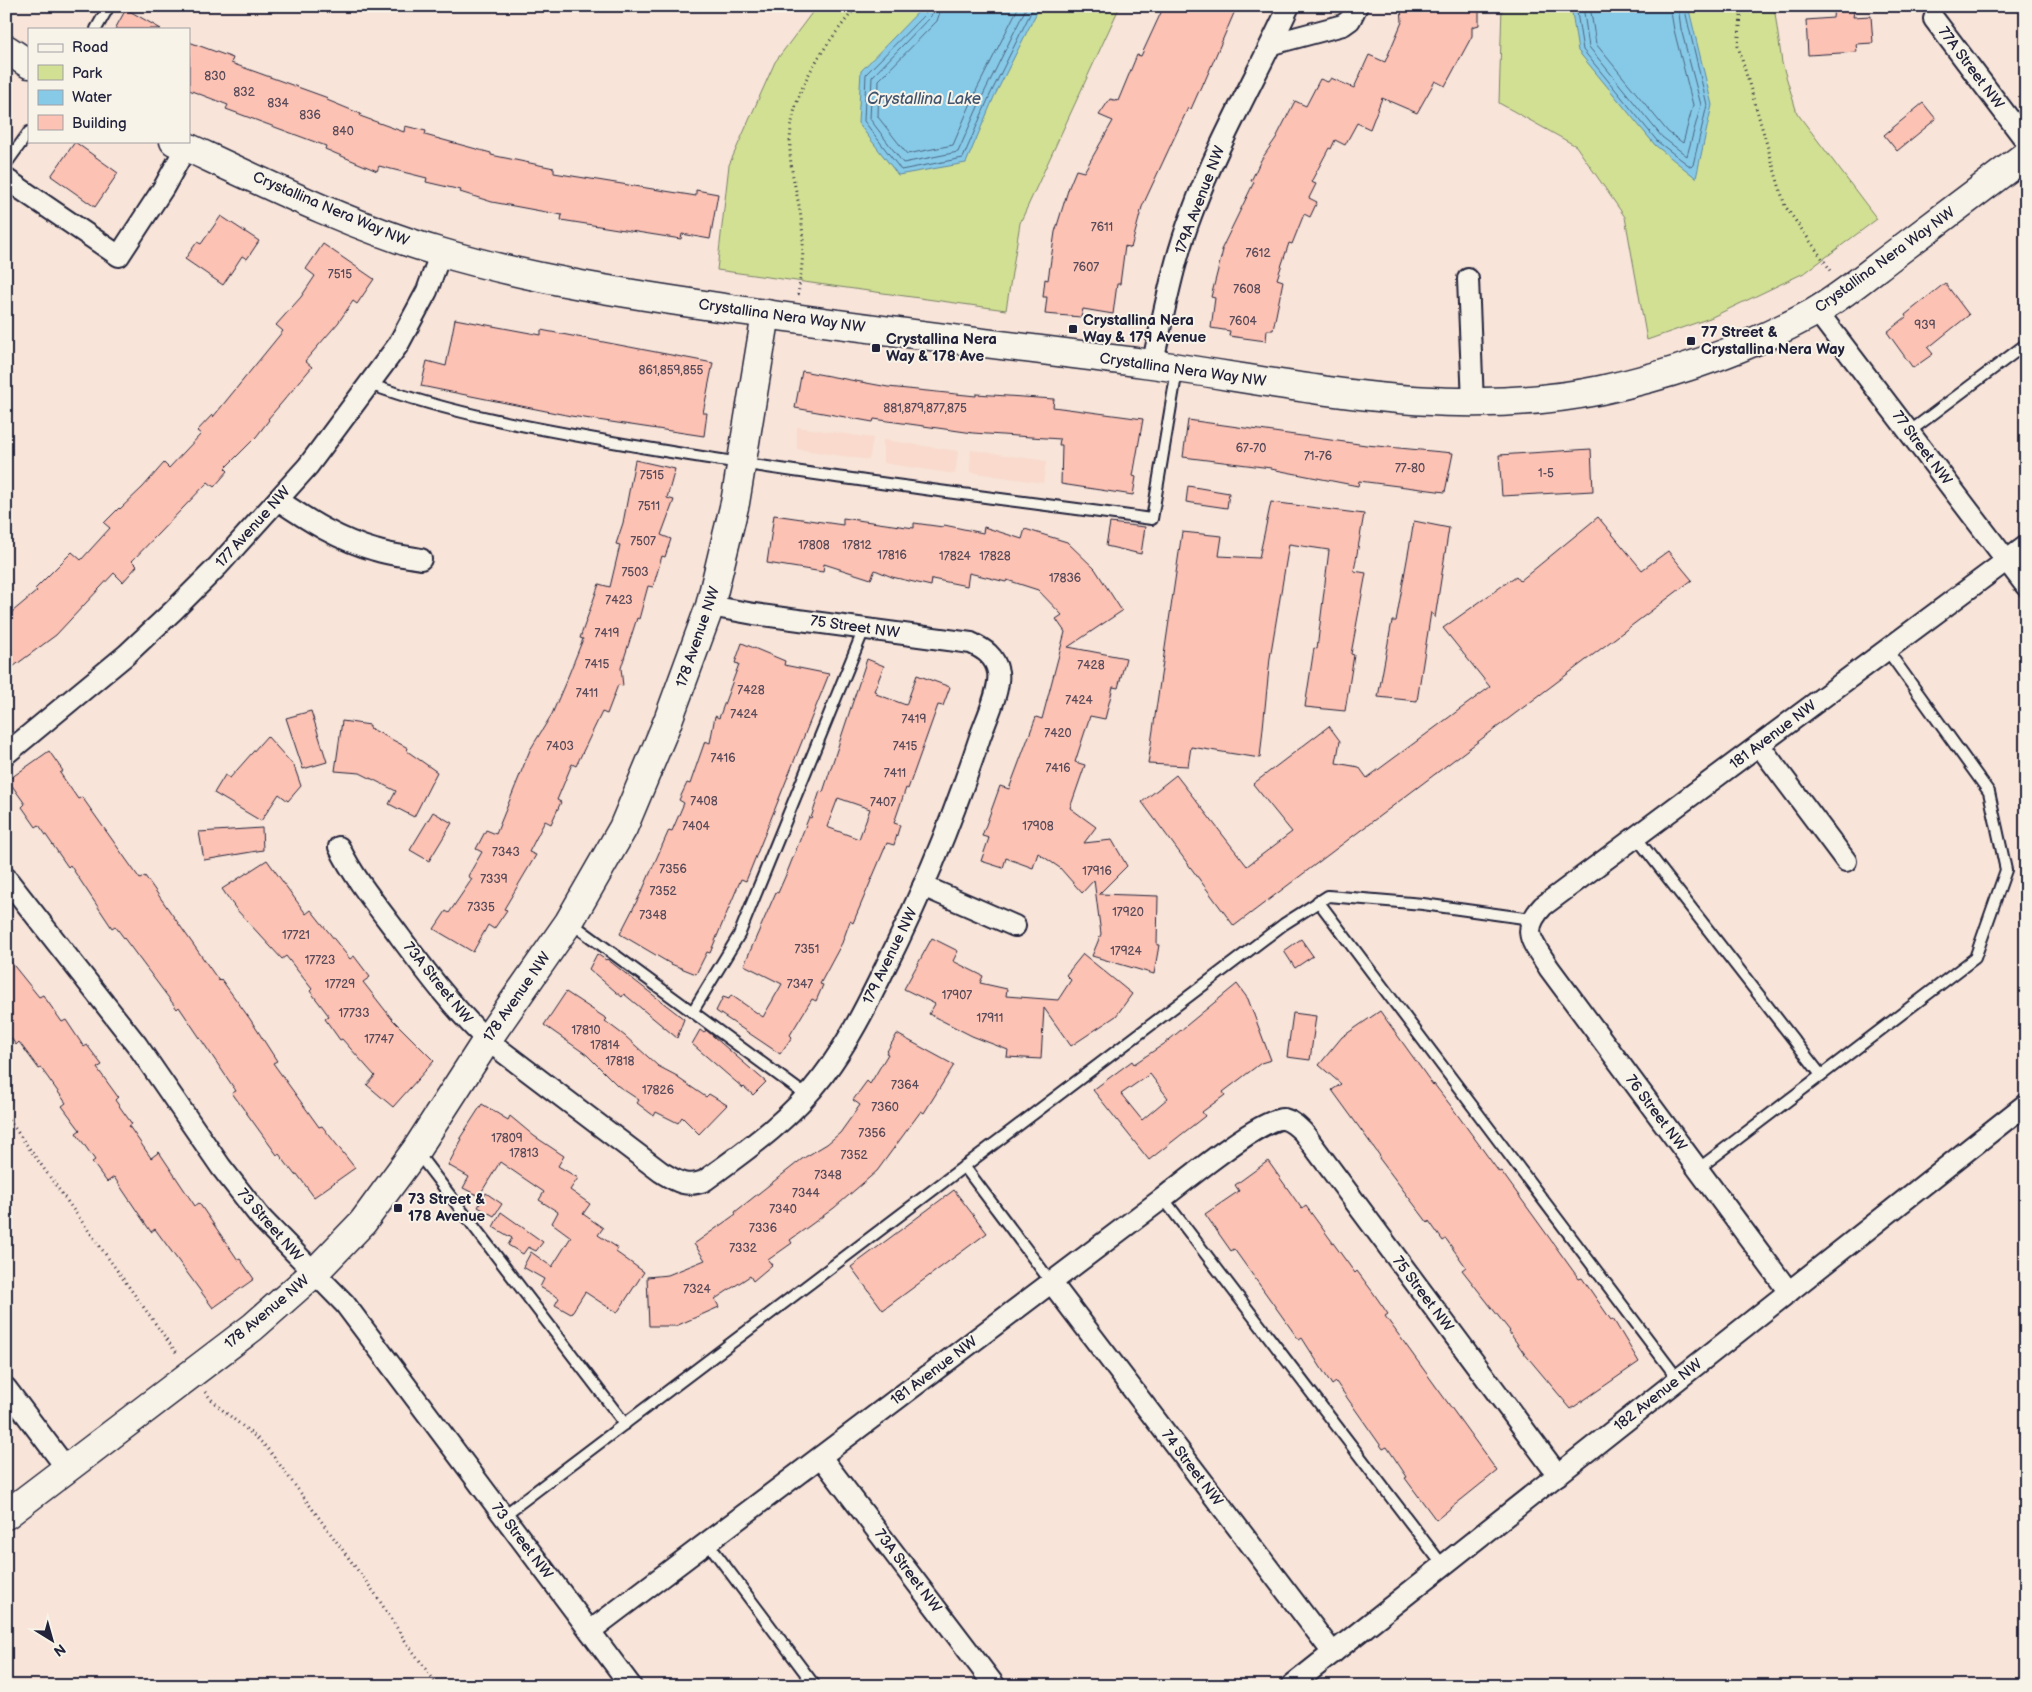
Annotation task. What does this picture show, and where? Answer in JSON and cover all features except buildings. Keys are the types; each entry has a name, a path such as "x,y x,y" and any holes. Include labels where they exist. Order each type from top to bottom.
{"street":[{"name":"179A Avenue NW","path":"1165,367 1176,264 1191,214 1212,162 1272,44 1289,6"},
{"path":"1272,44 1343,25 1350,20 1357,6"},
{"name":"77A Street NW","path":"1934,19 2026,141"},
{"path":"6,50 28,63"},
{"path":"6,179 119,256 164,187 180,144"},
{"name":"Crystallina Nera Way NW","path":"180,144 388,236 441,252 550,279 648,297 766,314 1165,367 1378,398 1429,403 1473,403 1535,399 1598,390 1672,372 1746,346 1817,311 2026,155"},
{"name":"177 Avenue NW","path":"6,754 126,655 166,618 308,466 398,345 415,317 441,252"},
{"path":"1468,279 1473,403"},
{"name":"77 Street NW","path":"1817,311 2026,586"},
{"name":"178 Avenue NW","path":"6,1515 253,1327 313,1274 363,1222 416,1150 487,1040 569,922 626,820 667,723 710,606 735,503 766,314"},
{"path":"278,500 326,531 349,541 376,551 421,559"},
{"name":"181 Avenue NW","path":"1530,924 1543,906 2026,546"},
{"name":"75 Street NW","path":"710,606 971,643 984,649 994,660"},
{"name":"179 Avenue NW","path":"683,1184 696,1184 704,1181 776,1129 824,1076 861,1016 923,886 970,769 991,705 998,673 994,660"},
{"path":"1759,745 1846,861"},
{"name":"73A Street NW","path":"339,847 351,872 462,1017 487,1040 660,1172 683,1184"},
{"name":"73 Street NW","path":"6,878 137,1045 261,1218 313,1274 345,1304 631,1686"},
{"path":"923,886 1015,926"},
{"name":"76 Street NW","path":"1530,924 1549,968 1789,1292"},
{"name":"182 Avenue NW","path":"1291,1686 2026,1104"},
{"name":"181 Avenue NW","path":"590,1632 1250,1133 1265,1124 1283,1119"},
{"name":"75 Street NW","path":"1283,1119 1294,1124 1303,1132 1558,1475"},
{"name":"74 Street NW","path":"1051,1282 1333,1653"},
{"path":"6,1388 67,1469"},
{"name":"73A Street NW","path":"822,1457 995,1686"}],"lane":[{"path":"97,28 109,6"},
{"path":"6,164 28,133"},
{"path":"1909,432 2026,344"},
{"path":"369,384 409,399 510,424 742,464 1152,519 1165,367"},
{"path":"693,1011 739,936 864,629"},
{"path":"1698,1169 1975,958 2006,870 1989,792 1887,650"},
{"path":"1636,837 1821,1075"},
{"path":"503,1516 1284,924 1318,901 1328,896 1423,904 1530,924"},
{"path":"1318,901 1678,1380"},
{"path":"569,922 807,1096"},
{"path":"416,1150 625,1424"},
{"path":"964,1166 1051,1282"},
{"path":"1163,1198 1444,1566"},
{"path":"708,1543 814,1686"}],"path":[{"path":"798,296 803,235 790,147 795,109 809,71 820,52 857,6"},
{"path":"1742,6 1738,46 1785,206 1846,291"},
{"path":"6,1116 179,1356"},
{"path":"200,1386 222,1411 262,1442 271,1453 376,1595 404,1639 438,1686"}],"shaded area":[{"path":"797,427 873,438 869,460 797,449"},
{"path":"883,440 958,451 955,474 883,463"},
{"path":"971,450 1046,461 1043,483 970,472"}],"green space":[{"path":"817,6 1120,6 1020,223 1006,310 717,270 729,165 775,62"},
{"path":"1502,6 1774,6 1782,63 1797,113 1877,219 1806,272 1710,318 1647,340 1625,217 1576,146 1499,103"}],"water":[{"name":"Crystallina Lake","path":"924,6 1040,6 994,97 966,163 898,175 858,123 861,71"},
{"path":"1571,6 1688,6 1712,105 1696,178 1655,145 1578,51"}],"place":[{"name":"Crystallina Nera Way & 179 Avenue","path":"1073,329"},
{"name":"77 Street & Crystallina Nera Way","path":"1691,341"},
{"name":"Crystallina Nera Way & 178 Ave","path":"876,348"},
{"name":"73 Street & 178 Avenue","path":"398,1208"}]}
